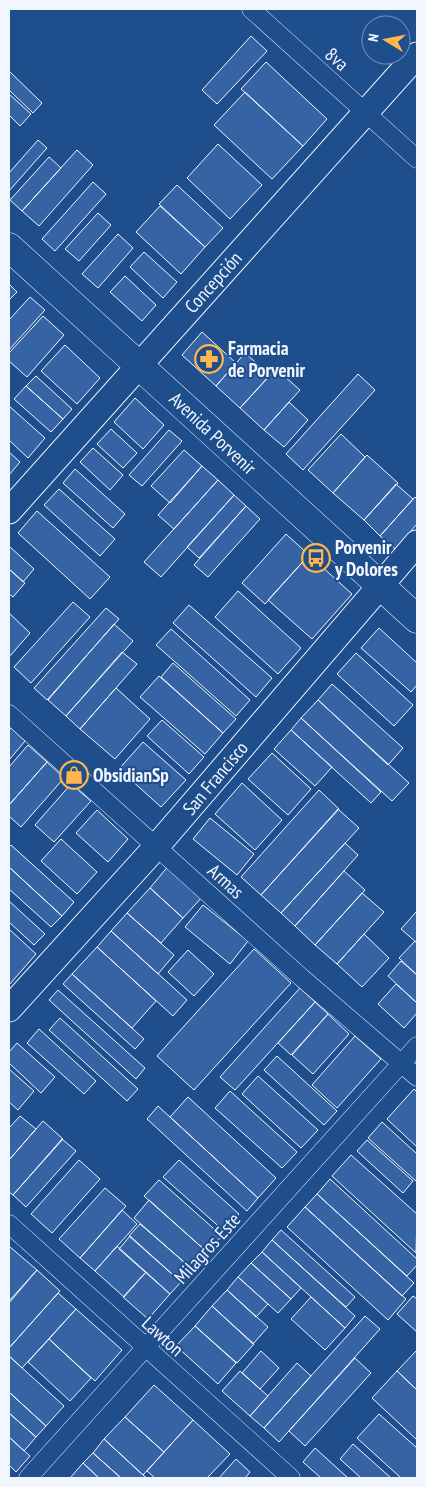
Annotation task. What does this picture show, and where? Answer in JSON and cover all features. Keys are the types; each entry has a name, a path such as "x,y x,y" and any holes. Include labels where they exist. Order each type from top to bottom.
{"main road":[{"name":"Avenida Porvenir","path":"9,247 417,619"}],"street":[{"name":"8va","path":"251,9 417,159"},
{"name":"Concepción","path":"9,510 417,55"},
{"name":"San Francisco","path":"9,1009 156,847 417,543"},
{"name":"Armas","path":"9,714 302,978 417,1077"},
{"name":"Milagros Este","path":"28,1478 417,1046"},
{"name":"Lawton","path":"9,1224 291,1478"}],"building":[{"path":"251,36 267,51 217,104 202,90"},
{"path":"266,62 327,119 303,146 241,89"},
{"path":"9,71 42,103 33,113 9,90"},
{"path":"245,92 303,146 272,179 214,125"},
{"path":"9,94 31,114 20,126 9,115"},
{"path":"38,140 47,148 9,191 9,173"},
{"path":"218,144 262,185 230,219 187,178"},
{"path":"77,150 93,165 39,226 22,211"},
{"path":"49,157 61,168 22,211 10,200"},
{"path":"93,182 106,194 55,251 42,239"},
{"path":"177,185 223,228 205,247 159,204"},
{"path":"160,206 205,247 181,274 136,232"},
{"path":"98,213 111,225 79,261 65,249"},
{"path":"118,234 133,248 98,288 82,274"},
{"path":"144,252 177,282 163,298 130,267"},
{"path":"125,276 156,305 142,321 110,292"},
{"path":"9,284 17,292 9,300"},
{"path":"30,297 45,310 9,350 9,320"},
{"path":"43,316 64,335 27,377 9,361 9,353"},
{"name":"Farmacia de Porvenir","path":"202,332 236,363 216,386 182,355"},
{"path":"65,345 100,378 77,404 41,371"},
{"path":"245,353 270,375 240,408 216,386"},
{"path":"276,369 300,390 264,430 240,408"},
{"path":"358,374 375,390 303,470 286,454"},
{"path":"36,376 72,409 63,419 26,386"},
{"path":"26,386 63,419 51,432 14,399"},
{"path":"135,398 164,425 143,449 114,422"},
{"path":"289,402 308,420 284,447 264,430"},
{"path":"9,406 45,438 28,458 9,440"},
{"path":"111,429 137,453 123,468 97,444"},
{"path":"169,430 182,441 142,486 129,475"},
{"path":"341,434 365,457 333,493 308,470"},
{"path":"93,448 123,475 110,490 80,462"},
{"path":"184,450 202,466 170,503 151,486"},
{"path":"9,452 20,462 9,475"},
{"path":"367,455 398,483 364,520 333,493"},
{"path":"202,466 218,480 174,529 158,515"},
{"path":"75,469 125,514 113,528 63,483"},
{"path":"218,480 234,495 161,577 144,562"},
{"path":"396,484 413,499 380,536 364,520"},
{"path":"59,489 115,539 100,556 44,505"},
{"path":"234,495 246,506 199,558 187,547"},
{"path":"415,497 417,499 417,524 395,549 380,536"},
{"path":"246,506 260,519 208,577 194,565"},
{"path":"37,511 110,577 90,599 18,533"},
{"path":"286,534 309,555 265,604 242,583"},
{"path":"9,546 34,569 23,582 9,569"},
{"path":"309,555 352,594 312,639 268,600"},
{"path":"9,569 25,583 13,597 9,594"},
{"path":"238,591 301,648 278,674 215,617"},
{"path":"73,602 90,617 31,683 14,667"},
{"path":"189,605 272,678 256,697 173,623"},
{"path":"106,608 119,619 47,700 34,688"},
{"path":"9,613 30,633 9,657"},
{"path":"114,624 133,641 66,716 48,700"},
{"path":"379,628 417,663 417,685 411,692 361,648"},
{"path":"171,629 250,700 236,716 156,645"},
{"path":"122,652 137,664 80,729 66,716"},
{"path":"356,653 413,705 394,726 337,674"},
{"path":"173,663 236,719 223,733 161,677"},
{"path":"159,676 223,733 205,754 140,697"},
{"path":"332,684 403,748 388,765 318,700"},
{"path":"116,688 150,719 115,759 80,729"},
{"path":"318,700 409,783 392,801 301,718"},
{"path":"301,718 381,792 371,803 291,730"},
{"path":"162,720 204,757 189,774 147,736"},
{"path":"11,728 25,741 9,760 9,731"},
{"path":"291,730 332,767 315,786 274,749"},
{"path":"143,742 186,780 161,807 119,769"},
{"path":"28,745 47,762 9,805 9,767"},
{"path":"272,753 311,789 288,815 248,779"},
{"path":"47,762 64,778 21,827 9,816 9,805"},
{"path":"242,783 282,820 255,850 215,814"},
{"path":"71,784 91,801 54,842 35,825"},
{"path":"319,790 339,809 261,895 241,877"},
{"path":"338,809 359,828 281,913 261,895"},
{"path":"97,810 128,839 108,862 76,833"},
{"path":"210,818 254,854 237,875 193,839"},
{"path":"61,839 97,872 77,894 41,861"},
{"path":"345,843 358,855 295,926 281,913"},
{"path":"11,845 74,902 62,916 9,867 9,847"},
{"path":"170,864 204,895 183,918 150,888"},
{"path":"9,867 62,916 51,927 9,889"},
{"path":"344,871 365,890 315,945 295,926"},
{"path":"150,888 183,918 161,943 127,913"},
{"path":"362,893 384,912 337,964 315,945"},
{"path":"9,901 45,934 34,945 9,922"},
{"path":"203,905 248,941 230,964 185,927"},
{"path":"417,911 417,943 401,929"},
{"path":"127,913 174,955 158,974 111,931"},
{"path":"9,929 36,954 9,985"},
{"path":"111,931 187,1000 173,1016 97,947"},
{"path":"364,934 389,958 362,987 337,964"},
{"path":"415,941 417,943 417,975 399,958"},
{"path":"97,947 156,1001 132,1028 72,974"},
{"path":"254,949 291,983 194,1090 157,1056"},
{"path":"188,950 214,974 194,996 168,972"},
{"path":"401,961 417,975 417,1003 388,976"},
{"path":"72,974 144,1039 135,1049 63,984"},
{"path":"396,984 417,1003 417,1013 404,1028 378,1004"},
{"path":"300,988 315,1002 235,1090 220,1077"},
{"path":"58,990 145,1068 136,1079 49,1000"},
{"path":"315,1002 328,1014 291,1055 278,1043"},
{"path":"328,1014 349,1034 313,1074 292,1055"},
{"path":"60,1018 138,1089 127,1101 49,1030"},
{"path":"39,1029 96,1081 84,1094 27,1043"},
{"path":"355,1036 381,1059 337,1108 312,1085"},
{"path":"17,1043 55,1077 41,1093 9,1063 9,1052"},
{"path":"277,1056 337,1111 324,1125 264,1070"},
{"path":"9,1069 34,1091 18,1110 9,1102"},
{"path":"258,1076 318,1130 301,1148 242,1094"},
{"path":"414,1089 417,1092 417,1147 387,1119"},
{"path":"230,1091 297,1152 282,1168 215,1108"},
{"path":"188,1097 276,1178 258,1198 170,1117"},
{"path":"158,1106 258,1198 247,1211 147,1119"},
{"path":"20,1116 36,1129 9,1160 9,1128"},
{"path":"43,1121 63,1139 13,1195 9,1192 9,1160"},
{"path":"382,1122 417,1154 417,1182 368,1138"},
{"path":"62,1139 76,1151 26,1207 13,1195"},
{"path":"367,1140 413,1181 403,1193 357,1151"},
{"path":"351,1155 417,1214 416,1253 332,1176"},
{"path":"79,1160 100,1179 52,1233 31,1214"},
{"path":"179,1160 239,1214 224,1231 163,1177"},
{"path":"330,1179 417,1259 417,1265 407,1276 317,1194"},
{"path":"159,1180 222,1236 207,1252 144,1196"},
{"path":"105,1188 126,1206 80,1258 59,1239"},
{"path":"317,1194 414,1283 402,1296 305,1207"},
{"path":"149,1200 207,1252 192,1269 134,1218"},
{"path":"305,1207 406,1299 388,1320 287,1227"},
{"path":"122,1210 137,1224 95,1271 80,1258"},
{"path":"140,1224 192,1269 181,1282 129,1236"},
{"path":"281,1230 355,1297 346,1307 272,1240"},
{"path":"130,1236 181,1282 170,1294 119,1249"},
{"path":"272,1240 355,1316 345,1328 262,1252"},
{"path":"117,1246 146,1272 124,1297 95,1271"},
{"path":"10,1247 37,1270 9,1303 9,1249"},
{"path":"262,1252 301,1288 291,1299 251,1263"},
{"path":"251,1263 291,1299 278,1313 238,1277"},
{"path":"37,1270 60,1291 9,1348 9,1301"},
{"path":"146,1272 170,1294 148,1319 123,1297"},
{"path":"238,1277 268,1304 256,1317 227,1290"},
{"path":"227,1290 268,1327 253,1344 212,1306"},
{"path":"58,1293 76,1309 22,1368 9,1356 9,1348"},
{"path":"413,1296 417,1299 417,1332 397,1314"},
{"path":"311,1297 345,1328 325,1350 291,1319"},
{"path":"212,1306 254,1344 237,1363 195,1326"},
{"path":"76,1309 122,1350 95,1381 49,1339"},
{"path":"365,1316 380,1329 279,1442 264,1428"},
{"path":"195,1326 236,1363 218,1384 176,1346"},
{"path":"49,1339 91,1378 70,1401 28,1362"},
{"path":"417,1350 417,1390 397,1371"},
{"path":"261,1351 279,1368 260,1389 242,1373"},
{"path":"9,1356 64,1406 46,1426 9,1392"},
{"path":"355,1358 371,1373 305,1446 289,1431"},
{"path":"297,1363 311,1376 264,1428 250,1416"},
{"path":"240,1371 268,1396 250,1416 222,1391"},
{"path":"397,1371 417,1390 417,1440 372,1398"},
{"path":"154,1385 193,1420 164,1452 125,1417"},
{"path":"9,1392 46,1426 36,1437 9,1413"},
{"path":"9,1413 36,1437 24,1451 9,1437"},
{"path":"379,1414 417,1448 417,1478 401,1478 357,1438"},
{"path":"125,1417 164,1452 143,1475 104,1439"},
{"path":"193,1420 230,1454 207,1478 155,1478 147,1471"},
{"path":"9,1437 30,1456 16,1472 9,1465"},
{"path":"104,1439 147,1478 121,1478 93,1453"},
{"path":"353,1444 391,1478 361,1478 340,1459"},
{"path":"315,1448 348,1478 321,1478 303,1462"},
{"path":"93,1453 121,1478 99,1478 83,1463"},
{"path":"236,1459 250,1472 245,1478 219,1478"},
{"path":"83,1463 99,1478 70,1478"}],"place":[{"name":"Farmacia de Porvenir","path":"209,359"},
{"name":"Porvenir y Dolores","path":"316,558"},
{"name":"ObsidianSp","path":"74,775"}]}
